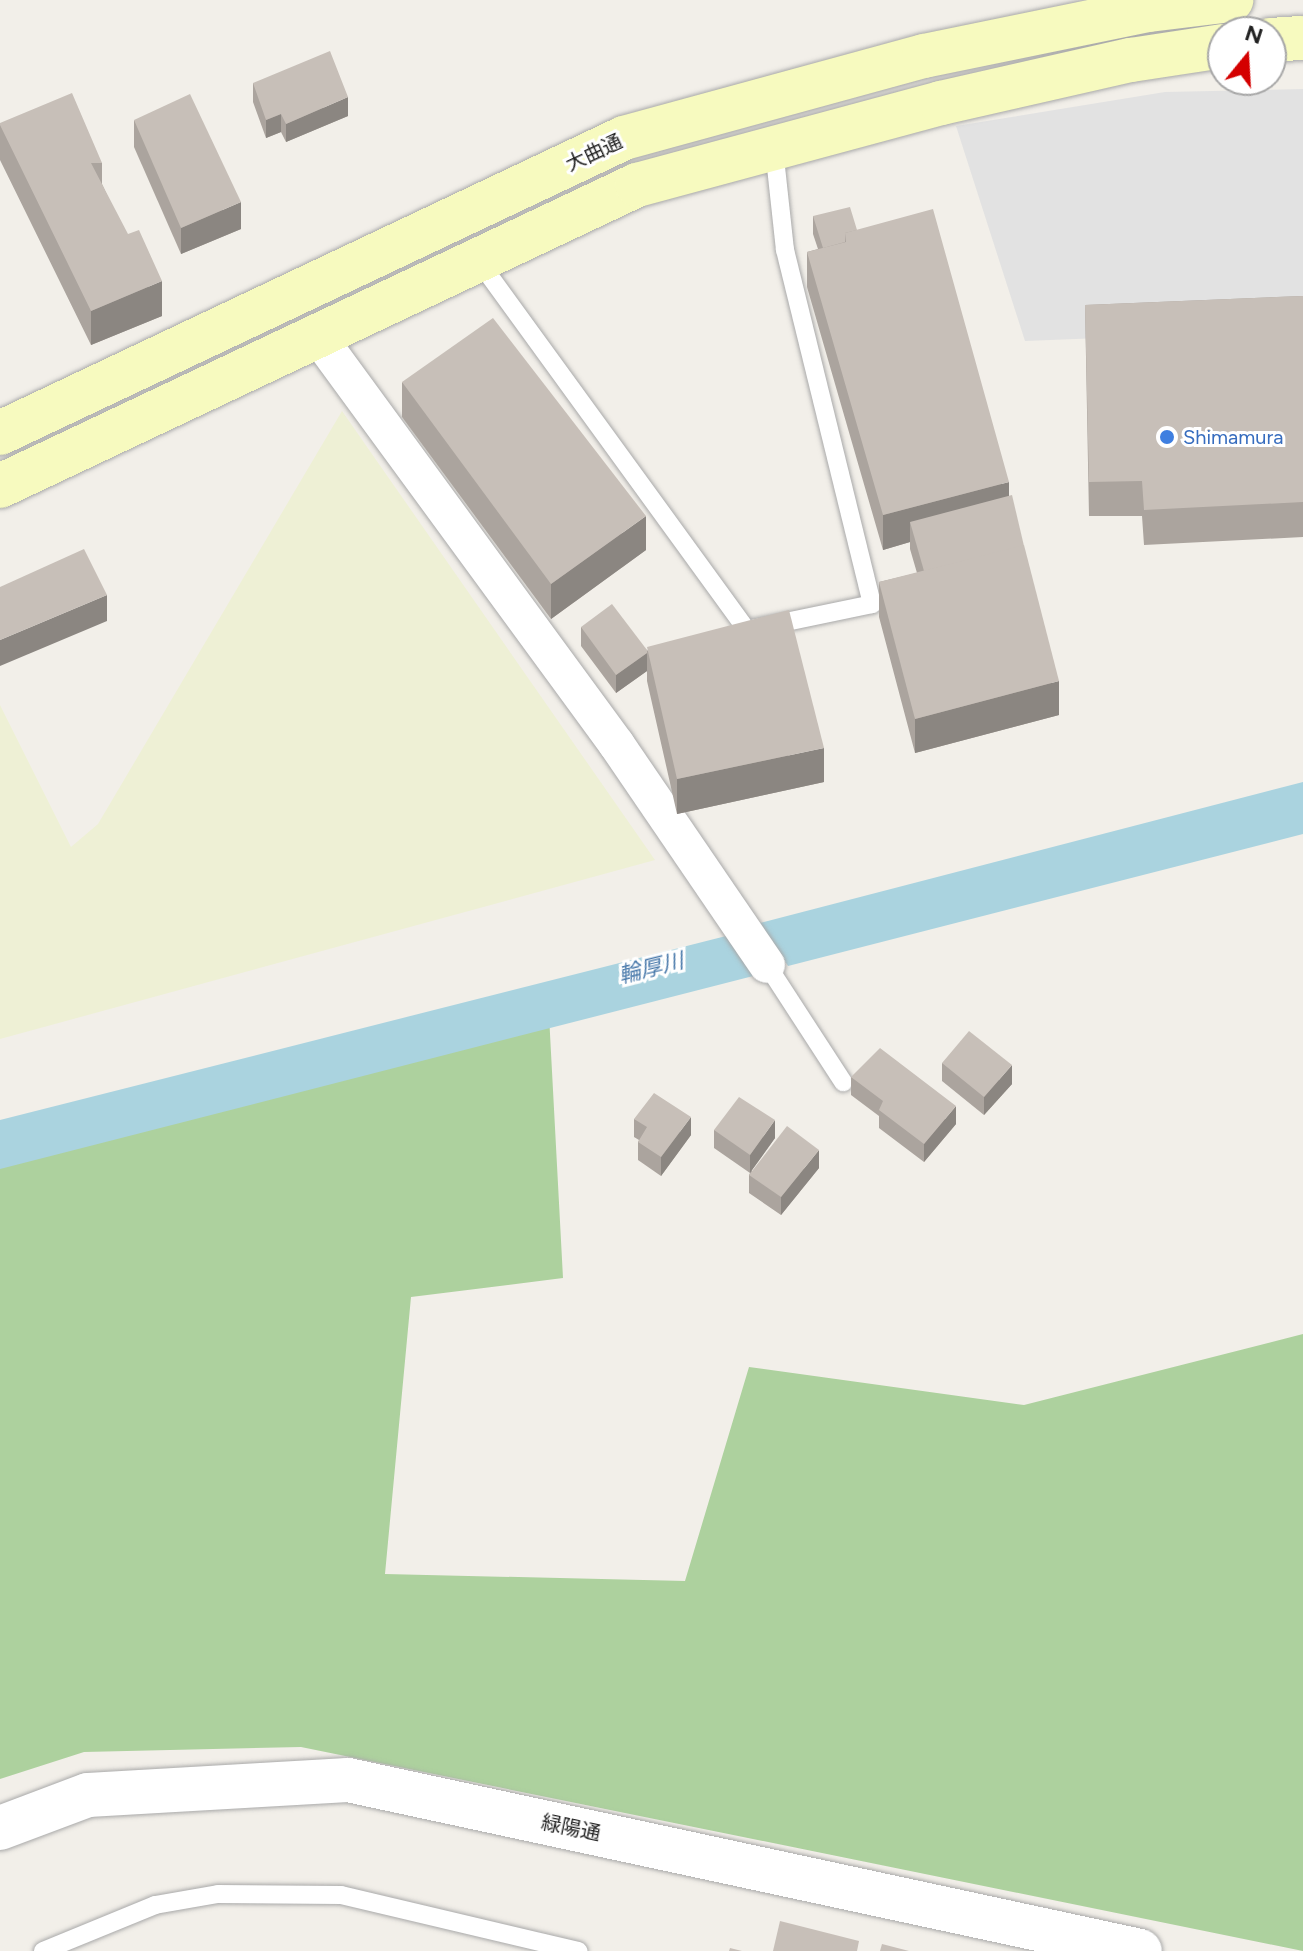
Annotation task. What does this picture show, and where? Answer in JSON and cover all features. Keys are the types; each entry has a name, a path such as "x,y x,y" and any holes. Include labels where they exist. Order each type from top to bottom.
{"main road":[{"name":"大曲通","path":"0,433 624,138 924,56 1149,10 1231,0"},
{"path":"0,486 637,185 941,103 1131,60 1207,48"}],"street":[{"path":"317,335 721,896 767,965"},
{"name":"緑陽通","path":"0,1828 88,1795 348,1780 1140,1951"}],"lane":[{"path":"478,260 747,630 872,604 785,250 774,149"},
{"path":"767,965 843,1082"},
{"path":"43,1951 155,1905 218,1894 341,1895 578,1951"}],"green space":[{"path":"342,411 655,860 0,1039 0,705 71,847 98,824"},
{"path":"549,1015 563,1278 411,1297 385,1574 685,1581 749,1367 1024,1405 1303,1334 1303,1951 301,1747 84,1752 0,1779 0,1156"}],"shaded area":[{"path":"1287,89 1303,89 1303,330 1025,341 956,126 1165,92 1207,91 1207,96 1287,96"}],"water":[{"path":"1303,782 1303,834 788,966 760,923"},
{"name":"輪厚川","path":"734,934 761,974 0,1169 0,1120"}],"building":[{"path":"330,51 348,97 286,124 281,114 266,120 253,83"},
{"path":"72,93 102,163 91,163 128,234 139,230 162,281 91,311 0,125"},
{"path":"190,94 241,202 181,228 134,120"},
{"path":"850,207 857,230 845,233 845,242 823,248 813,216"},
{"path":"933,209 1009,482 883,515 807,252 846,242 845,233"},
{"path":"1303,296 1303,502 1144,510 1142,481 1089,482 1085,305"},
{"path":"493,318 646,516 551,584 402,382"},
{"path":"1012,495 1024,546 924,571 910,522"},
{"path":"1024,545 1059,681 915,719 879,582"},
{"path":"84,549 107,595 0,640 0,587"},
{"path":"612,604 647,650 616,675 581,627"},
{"path":"789,610 824,748 677,779 647,647"},
{"path":"969,1031 1012,1065 984,1097 942,1063"},
{"path":"880,1048 956,1106 924,1144 879,1110 883,1101 851,1077"},
{"path":"654,1093 691,1117 661,1157 638,1142 647,1127 634,1119"},
{"path":"739,1097 775,1120 750,1155 714,1130"},
{"path":"787,1126 819,1150 781,1197 749,1175"},
{"path":"780,1921 859,1941 857,1951 773,1951"},
{"path":"882,1944 909,1951 880,1951"}],"place":[{"name":"Shimamura","path":"1167,437"}]}
